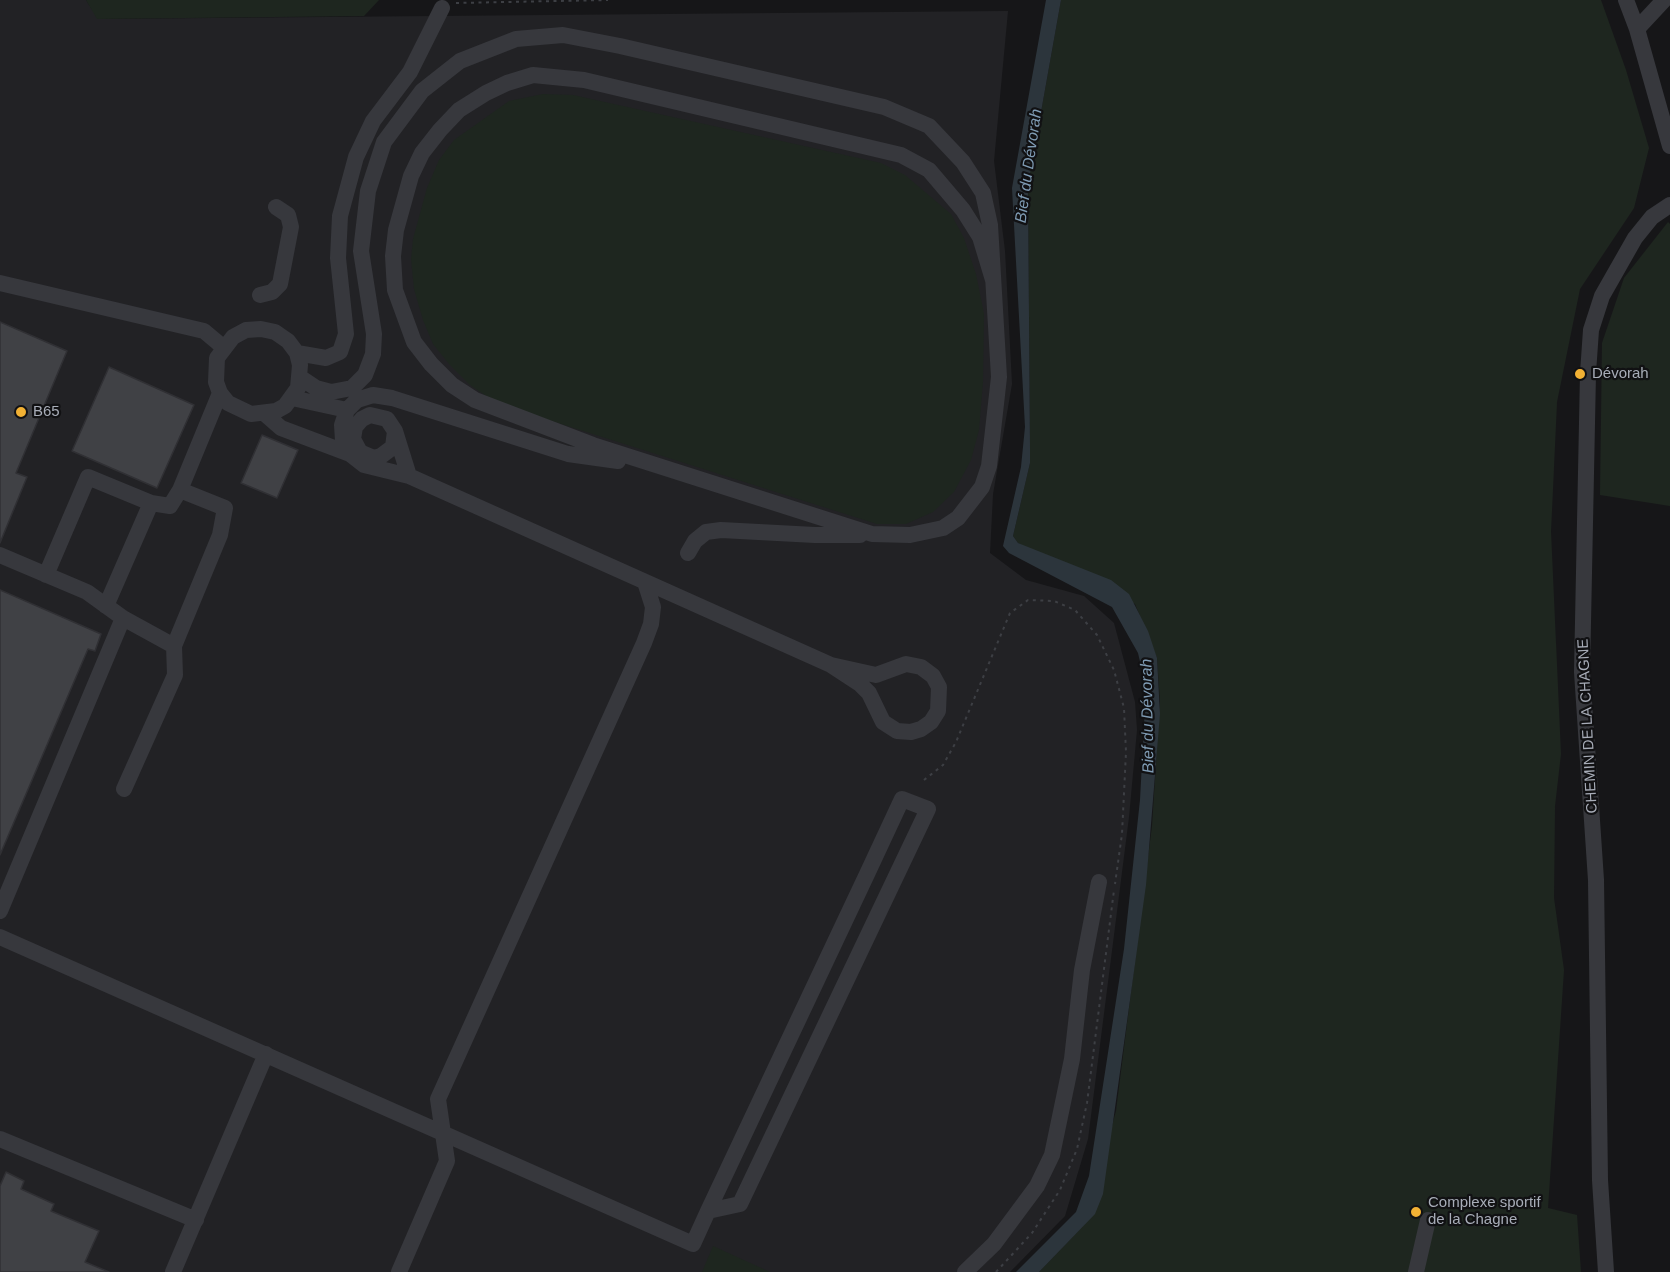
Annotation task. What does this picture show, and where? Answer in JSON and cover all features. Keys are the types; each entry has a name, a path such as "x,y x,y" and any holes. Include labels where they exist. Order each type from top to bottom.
{"street":[{"path":"1626,0 1637,28 1670,146"},
{"path":"1637,28 1664,0"},
{"path":"297,353 326,358 340,352 346,334 338,258 340,216 356,157 374,121 410,72 441,8"},
{"path":"301,378 316,388 331,392 352,388 365,375 373,354 374,334 361,251 368,191 384,142 422,91 460,61 516,39 563,35 884,106 929,126 963,162 983,193 990,225 999,377 989,466 982,487 958,518 943,528 910,535 815,535 721,530 706,532 695,541 688,553"},
{"path":"872,534 505,414 475,400 452,385 431,364 414,342 395,290 393,256 402,201 422,153 459,110 486,93 507,83 533,75 561,76 901,155 929,170 963,210 980,237 993,280"},
{"name":"CHEMIN DE LA CHAGNE","path":"1606,1272 1600,1180 1596,880 1582,672 1588,372 1591,330 1602,296 1635,238 1652,217 1670,206"},
{"path":"260,295 272,292 280,284 291,228 288,215 276,207"},
{"path":"0,283 204,331 223,347"},
{"path":"46,575 88,477 151,503 170,506 180,489 220,393 215,370 223,347 233,337 246,330 261,329 276,332 288,341 297,353 301,378 292,398 285,406 266,414 251,414 239,410 220,393"},
{"path":"350,454 342,433 347,410 357,400 374,395 392,398 568,454 660,466"},
{"path":"292,398 347,410"},
{"path":"266,414 281,428 350,454 364,465 383,472 410,476 831,665 860,684 869,693 883,722 897,731 911,732 921,729 931,722 938,711 939,687 933,676 921,667 906,664 876,675 831,665"},
{"path":"395,431 410,476"},
{"path":"124,789 175,675 174,646 220,535 225,508 180,489"},
{"path":"106,606 151,503"},
{"path":"0,555 87,592 123,618 174,646"},
{"path":"399,1272 447,1161 438,1099 651,624 653,607 645,582"},
{"path":"0,911 123,618"},
{"path":"0,937 693,1244 708,1211 902,799 928,809 740,1204 708,1211"},
{"path":"965,1272 1000,1236 1037,1186 1052,1155 1072,1059 1083,970 1099,882"},
{"path":"173,1272 266,1054"},
{"path":"0,1140 196,1220"},
{"path":"1416,1272 1428,1220"}],"path":[{"path":"441,8 460,1 608,0"},
{"path":"924,780 943,765 956,742 1010,613 1028,600 1054,601 1075,610 1101,644 1114,670 1124,708 1126,752 1122,834 1087,1103 1077,1149 1060,1190 1032,1233 996,1272"}],"shaded area":[{"path":"0,0 86,0 98,19 1008,11 994,161 1005,251 1012,384 993,494 990,553 1026,580 1084,596 1114,623 1135,702 1137,730 1129,817 1088,1139 1065,1216 1010,1272 0,1272"},
{"path":"86,0 379,0 364,16 97,19"},
{"path":"1061,0 1601,0 1626,70 1649,148 1634,208 1580,289 1557,402 1551,532 1561,754 1555,806 1554,898 1564,970 1548,1208 1577,1215 1581,1272 1039,1272 1085,1224 1116,1111 1152,826 1160,702 1157,658 1135,604 1018,543 1013,536 1030,463 1028,185"},
{"path":"543,94 573,95 881,163 905,175 951,214 964,238 976,274 984,314 983,382 979,430 971,460 954,492 933,512 906,524 877,524 498,404 470,385 433,344 423,320 414,289 411,259 413,239 427,188 439,160 454,140 509,101"},
{"path":"1668,222 1670,224 1670,506 1600,495 1602,343 1624,278"},
{"path":"713,1246 770,1272 702,1272"}],"water":[{"name":"Bief du Dévorah","path":"1046,0 1061,0 1028,185 1030,463 1013,536 1018,543 1111,580 1129,594 1148,631 1157,658 1160,714 1146,885 1103,1194 1095,1214 1039,1272 1016,1272 1076,1212 1089,1176 1124,949 1140,800 1145,706 1144,678 1138,653 1112,607 1009,553 1003,546 1021,467 1025,427 1012,188"}],"building":[{"name":"B65","path":"0,322 67,351 16,473 27,477 0,543"},
{"path":"109,367 194,405 157,488 72,451"},
{"path":"262,435 298,450 277,498 241,483"},
{"path":"0,590 101,634 95,651 88,649 0,855"},
{"path":"6,1172 24,1181 21,1189 54,1204 51,1211 99,1231 85,1262 109,1272 0,1272 0,1186"}],"place":[{"name":"Dévorah","path":"1580,374"},
{"name":"B65","path":"21,412"},
{"name":"Complexe sportif de la Chagne","path":"1416,1212"}]}
